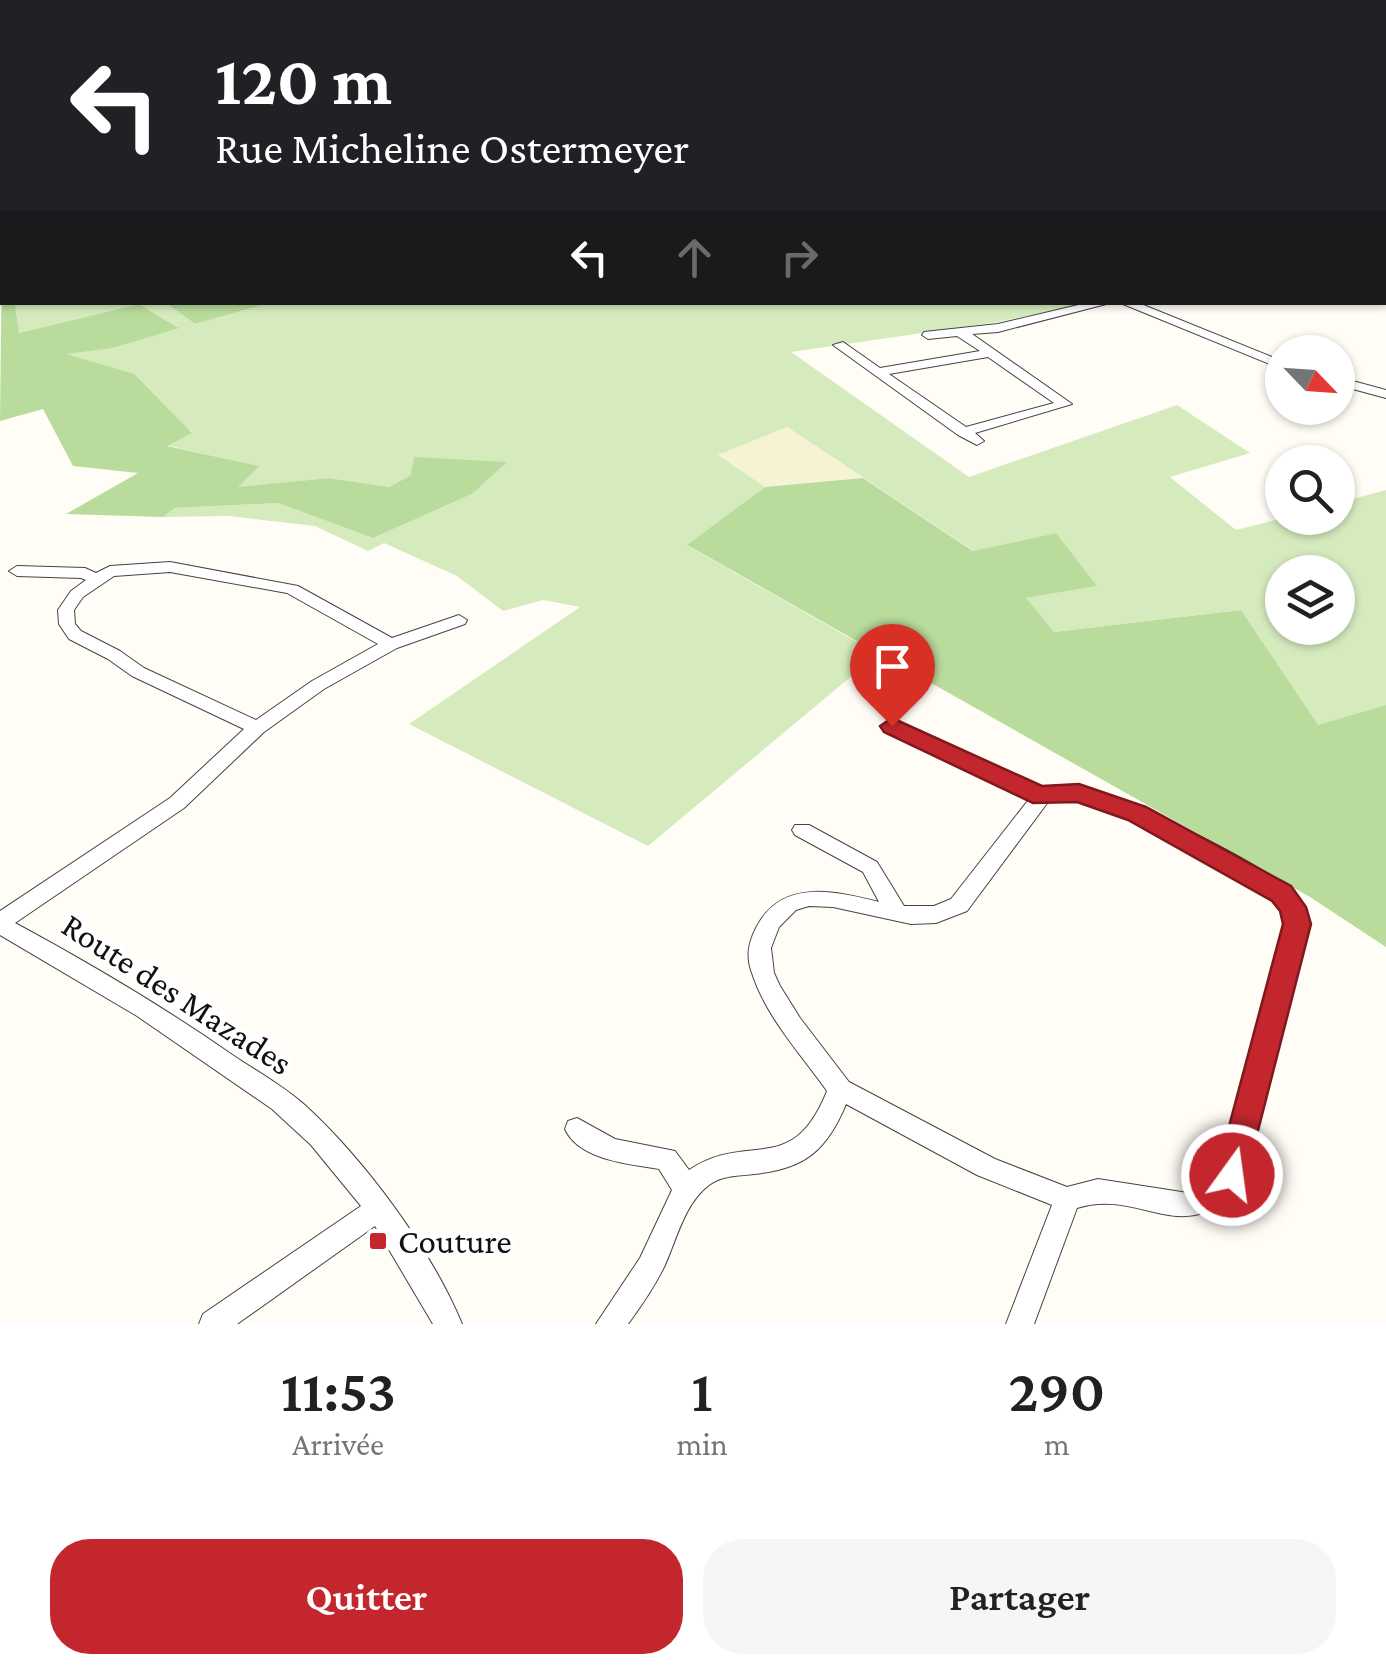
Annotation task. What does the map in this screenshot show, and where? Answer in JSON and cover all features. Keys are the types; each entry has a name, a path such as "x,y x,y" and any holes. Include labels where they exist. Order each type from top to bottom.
{"street":[{"path":"928,335 998,328 1095,305"},
{"path":"1132,305 1265,357"},
{"path":"960,332 1065,404 963,432"},
{"path":"840,345 977,441"},
{"path":"878,372 991,354"},
{"path":"1355,385 1386,394"},
{"path":"258,728 138,672 74,635 67,624 66,610 95,579 130,567 170,567 277,585 391,644"},
{"path":"18,571 85,573 95,579"},
{"path":"0,924 177,803 258,728 318,684 391,644 459,620"},
{"path":"892,726 1042,796"},
{"path":"1052,792 1079,793 1137,814 1281,894 1292,907 1297,924 1232,1175 1221,1192 1210,1202 1184,1206 1098,1191 1067,1198 986,1166 840,1089 766,982 758,954 778,912 807,897 852,902 898,915 928,919 959,905 1042,796 1052,792"},
{"path":"802,830 870,867 898,915"},
{"name":"Route des Mazades","path":"0,924 152,1011 295,1112 349,1168 378,1208 417,1264 448,1324"},
{"path":"610,1324 650,1268 688,1190 699,1177 725,1165 780,1162 808,1147 827,1125 840,1089"},
{"path":"577,1130 610,1150 666,1160 688,1190"},
{"path":"1020,1324 1067,1198"},
{"path":"213,1324 378,1208"}],"shaded area":[{"path":"787,427 863,478 765,487 717,455"}],"green space":[{"path":"1,305 15,305 19,333 141,305 179,328 113,348 66,354 134,374 192,433 167,446 259,466 238,487 329,478 389,487 411,475 414,457 507,462 472,494 373,538 278,503 175,508 163,517 66,514 138,473 73,466 43,409 0,421"},
{"path":"15,305 135,305 19,333"},
{"path":"141,305 169,305 195,324 258,305 1079,305 998,322 791,352 969,477 1177,405 1250,453 1170,477 1236,530 1265,523 1265,535 1355,535 1355,498 1386,490 1386,705 1318,726 1241,610 1054,632 1025,598 1096,586 1056,533 974,551 787,427 718,455 765,487 688,546 878,654 648,846 409,724 580,607 543,600 503,611 457,576 384,543 368,551 315,526 229,516 163,517 175,508 278,503 373,538 472,494 506,462 411,475 389,487 329,478 236,488 258,466 165,445 192,432 63,353 113,348 178,327"},
{"path":"169,305 261,305 195,324"},
{"path":"863,478 973,551 1056,533 1097,586 1026,598 1054,632 1241,610 1318,725 1386,705 1386,947 1310,897 687,545 765,487"}],"place":[{"name":"Couture","path":"378,1241"}],"route":[{"path":"892,726 1042,796 1063,791 1079,793 1137,814 1281,894 1292,907 1297,924 1232,1175"}]}
